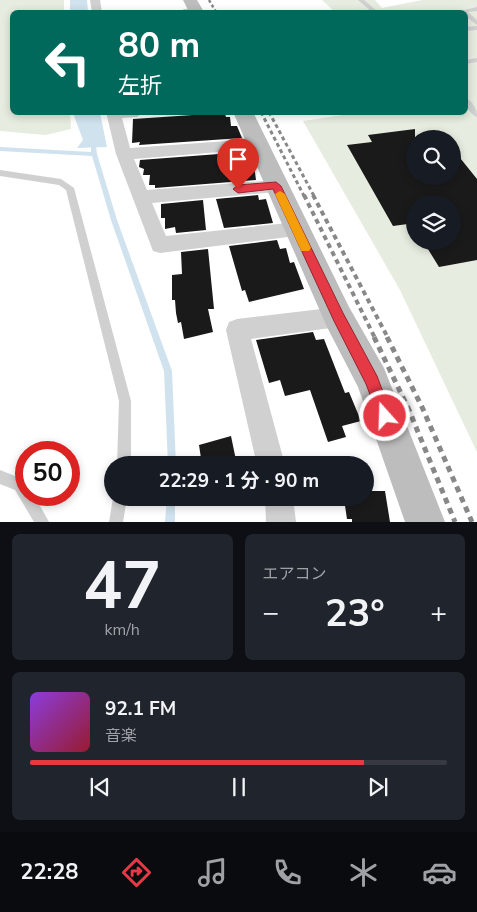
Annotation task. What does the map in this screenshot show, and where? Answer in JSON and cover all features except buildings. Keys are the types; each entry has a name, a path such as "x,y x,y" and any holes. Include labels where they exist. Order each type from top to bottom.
{"main road":[{"path":"244,115 338,317 372,380 425,522"}],"street":[{"path":"114,115 124,154 160,245 297,230"},
{"path":"124,154 257,144"},
{"path":"141,197 276,186"},
{"path":"269,456 237,330 338,317"},
{"path":"280,506 281,522"}],"lane":[{"path":"361,0 373,10"},
{"path":"468,104 477,115"},
{"path":"0,173 61,182 70,188 125,401 124,456"},
{"path":"0,477 20,485 42,522"},
{"path":"116,522 119,506"}],"shaded area":[{"path":"0,0 64,0 64,10 10,10 10,115 70,115 71,129 46,135 0,131"},
{"path":"322,0 375,0 382,8 422,0 477,0 477,452 400,290 303,121 344,115 468,115 468,10 333,10"}],"water":[{"path":"70,0 87,0 88,10 70,10"},
{"path":"74,115 100,115 107,147 77,148 83,140"}],"waterway":[{"path":"93,139 94,154"},
{"path":"0,149 94,154"},
{"path":"94,154 114,220 168,371 172,456"},
{"path":"170,522 171,506"}],"railway":[{"path":"209,0 215,10"},
{"path":"263,115 304,196"},
{"path":"271,115 314,196"},
{"path":"304,195 375,338"},
{"path":"313,195 388,338"},
{"path":"374,337 409,410 455,522"},
{"path":"387,337 422,407 472,522"}],"slow traffic":[{"path":"280,194 305,248"}],"route":[{"path":"238,189 276,186 338,317 372,380 385,416"}]}
